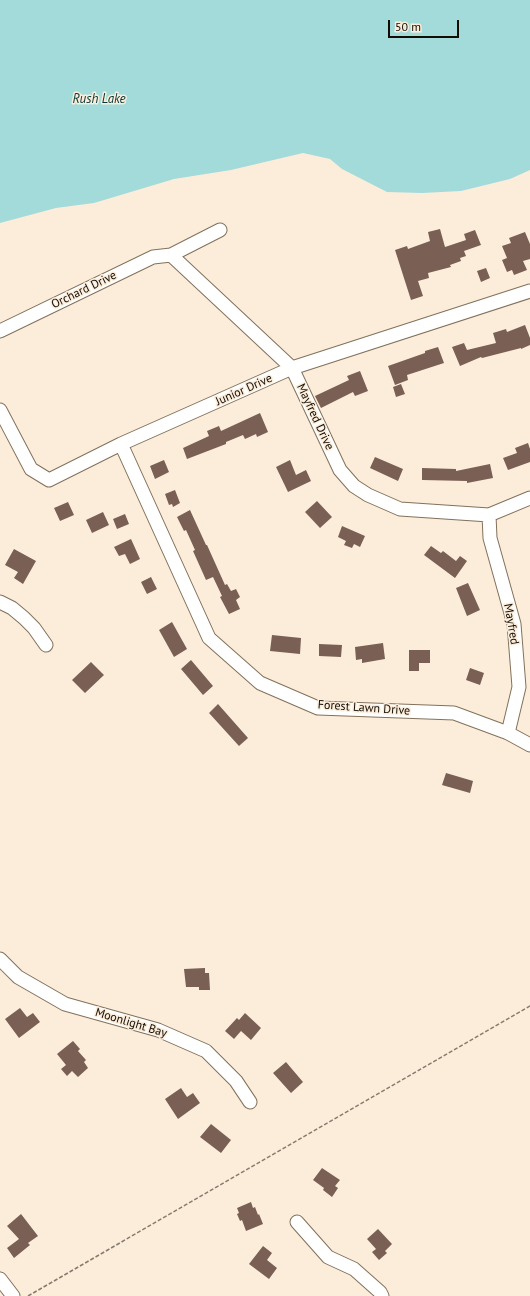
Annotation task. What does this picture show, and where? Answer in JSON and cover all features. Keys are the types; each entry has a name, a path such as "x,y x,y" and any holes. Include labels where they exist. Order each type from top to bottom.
{"street":[{"path":"171,255 220,230"},
{"name":"Orchard Drive","path":"0,331 153,256 171,255"},
{"name":"Mayfred Drive","path":"171,255 292,368 340,470 354,486 368,495 400,509 489,515"},
{"name":"Junior Drive","path":"0,410 32,469 48,480 121,444 292,368 530,291"},
{"name":"Forest Lawn Drive","path":"121,444 209,638 260,683 318,708 454,713 508,733 530,746"},
{"path":"489,515 530,498"},
{"name":"Mayfred","path":"489,515 490,538 514,624 519,687 508,733"},
{"path":"0,602 12,608 24,618 34,628 46,645"},
{"name":"Moonlight Bay","path":"0,959 18,976 65,1004 158,1030 206,1051 236,1081 250,1102"},
{"path":"297,1222 328,1257 354,1269 380,1292 382,1296"},
{"path":"0,1279 12,1296"}],"path":[{"path":"28,1296 530,1006"}],"water":[{"name":"Rush Lake","path":"0,0 530,0 530,170 510,179 461,191 422,193 387,192 342,169 330,159 303,153 231,170 174,179 94,203 56,208 0,223"}],"building":[{"path":"440,229 445,247 466,240 464,234 475,230 481,245 464,251 466,256 460,258 461,261 450,265 451,267 428,273 429,278 418,281 423,296 411,300 395,250 407,246 408,249 430,241 428,232"},
{"path":"525,232 530,244 530,259 523,261 527,270 514,275 512,270 507,272 502,260 507,258 502,246 511,243 509,238"},
{"path":"486,268 490,278 481,282 477,271"},
{"path":"525,325 530,338 530,345 521,349 481,357 460,366 452,347 464,343 467,350 496,343 493,333 506,329 507,332"},
{"path":"438,347 444,363 407,375 408,380 395,385 388,366"},
{"path":"360,371 368,391 355,396 353,392 321,408 315,396 349,380 347,376"},
{"path":"401,384 405,394 396,397 393,387"},
{"path":"260,413 268,432 257,437 256,434 245,439 243,435 226,442 226,444 187,459 183,448 209,436 207,431 219,426 221,431"},
{"path":"528,443 530,449 530,462 508,470 503,458 517,453 515,448"},
{"path":"375,457 403,469 398,481 370,468"},
{"path":"164,460 169,472 155,479 150,466"},
{"path":"290,460 296,475 306,470 311,481 288,492 276,467"},
{"path":"490,464 493,478 467,483 467,481 422,480 422,468 456,469 456,471"},
{"path":"175,490 180,503 173,507 172,504 169,505 165,494"},
{"path":"317,501 332,517 320,528 305,512"},
{"path":"68,502 74,515 60,521 54,508"},
{"path":"190,510 225,585 227,584 231,591 236,589 240,597 236,600 240,609 229,614 220,597 222,596 213,577 206,580 193,551 195,550 186,530 184,531 177,517"},
{"path":"103,512 109,525 92,533 86,520"},
{"path":"125,514 129,524 117,529 113,519"},
{"path":"342,526 365,536 360,547 354,544 352,548 344,545 346,541 338,537"},
{"path":"131,539 140,559 130,564 125,554 119,556 114,547"},
{"path":"431,546 441,553 443,551 456,561 460,556 467,561 455,578 424,555"},
{"path":"14,549 36,561 23,584 14,578 18,572 5,565"},
{"path":"151,577 157,589 147,594 141,582"},
{"path":"468,583 480,610 467,616 456,588"},
{"path":"172,622 187,649 174,657 159,630"},
{"path":"272,635 301,638 300,654 270,651"},
{"path":"383,643 385,659 362,663 362,659 356,660 355,647"},
{"path":"319,644 342,645 341,657 319,656"},
{"path":"409,650 430,650 430,663 419,663 419,671 409,671"},
{"path":"191,660 213,686 203,695 181,669"},
{"path":"91,662 104,675 85,693 72,680"},
{"path":"470,668 484,673 480,685 466,680"},
{"path":"218,704 248,738 239,746 209,713"},
{"path":"446,773 473,781 470,793 442,785"},
{"path":"205,968 205,973 209,973 210,990 199,990 199,987 186,987 184,969"},
{"path":"20,1008 27,1017 33,1013 40,1022 19,1038 5,1019"},
{"path":"245,1013 261,1028 251,1040 241,1031 234,1039 225,1031 237,1018 239,1020"},
{"path":"73,1041 80,1049 78,1051 86,1060 84,1062 88,1068 78,1077 72,1071 67,1076 61,1069 66,1065 57,1054"},
{"path":"286,1062 303,1082 291,1093 273,1073"},
{"path":"181,1088 187,1097 193,1093 200,1103 178,1119 165,1099"},
{"path":"211,1124 231,1140 221,1153 200,1137"},
{"path":"322,1168 340,1180 335,1186 338,1188 332,1197 323,1190 324,1188 313,1180"},
{"path":"251,1202 253,1208 255,1207 258,1215 259,1214 263,1224 246,1231 242,1220 240,1221 237,1214 239,1213 237,1208"},
{"path":"21,1214 38,1236 28,1243 30,1245 14,1258 7,1248 19,1239 7,1226"},
{"path":"378,1229 392,1244 385,1251 387,1253 379,1260 372,1252 376,1249 367,1239"},
{"path":"263,1246 272,1253 267,1260 277,1268 269,1279 249,1264"}]}
